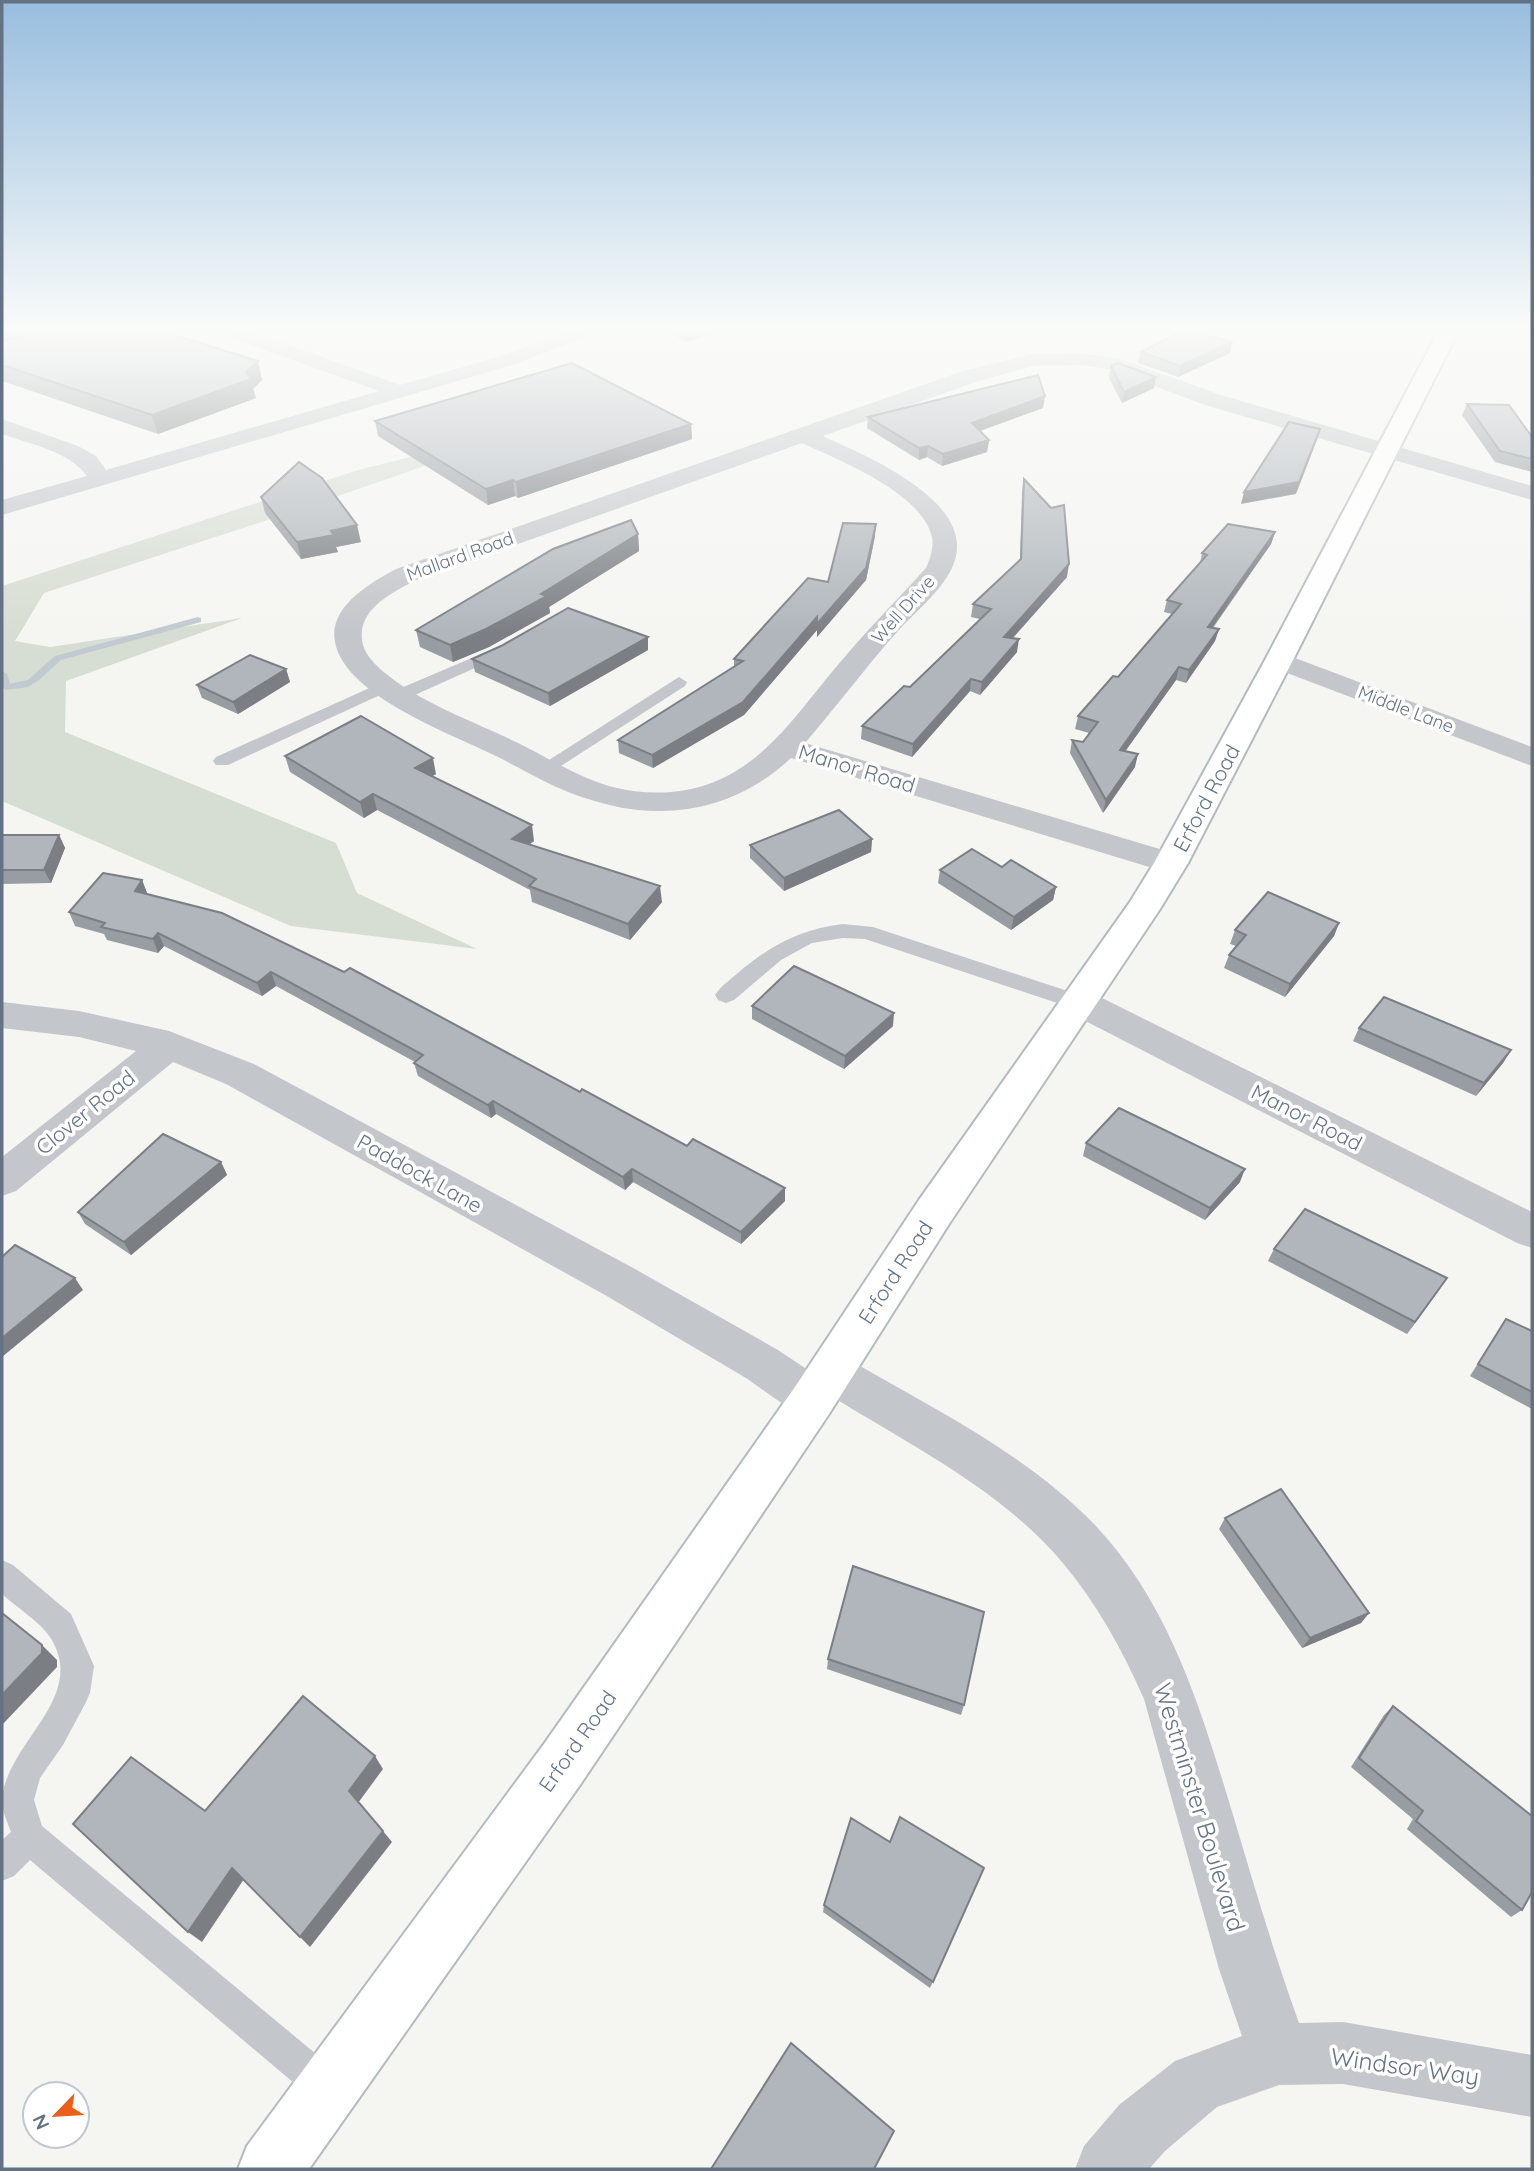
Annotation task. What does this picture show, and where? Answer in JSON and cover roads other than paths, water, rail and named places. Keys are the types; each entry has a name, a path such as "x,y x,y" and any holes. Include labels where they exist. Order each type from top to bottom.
{"street":[{"path":"16,431 70,451 88,461 101,479"},
{"path":"2,508 264,431"},
{"name":"Mallard Road","path":"784,746 756,774 731,787 682,800 651,803 589,790 392,691 369,674 355,657 348,641 348,629 355,613 370,597 405,575 814,431"},
{"name":"Mallard Road","path":"1326,431 1532,493"},
{"name":"Erford Road","path":"270,2169 563,1763 821,1385 934,1212 1081,1003 1171,863 1399,431"},
{"name":"Well Drive","path":"784,746 938,571 946,542 941,524 919,500 870,469 804,435"},
{"name":"Middle Lane","path":"1279,660 1532,757"},
{"name":"Manor Road","path":"784,746 1171,863"},
{"name":"Manor Road","path":"1081,1003 1532,1231"},
{"name":"Paddock Lane","path":"2,1015 79,1024 169,1045 240,1074 596,1269 762,1364 821,1385"},
{"name":"Clover Road","path":"2,1180 169,1045"},
{"name":"Westminster Boulevard","path":"821,1385 986,1465 1028,1497 1078,1544 1102,1573 1144,1642 1170,1697 1249,1969 1279,2054"},
{"name":"Windsor Way","path":"1107,2169 1142,2128 1197,2082 1279,2054 1343,2053 1532,2086"}],"lane":[{"path":"222,761 392,691 461,670 520,640"},
{"path":"544,769 573,747 609,728 678,682"},
{"path":"726,995 766,959 794,942 819,931 843,930 866,932 1081,1003"},
{"path":"2,1575 60,1625 78,1666 74,1693 52,1734 26,1770 17,1800 29,1837 329,2089"},
{"path":"2,1864 29,1837"}],"waterway":[{"path":"2,674 6,687 25,685 58,658 198,620"}]}
